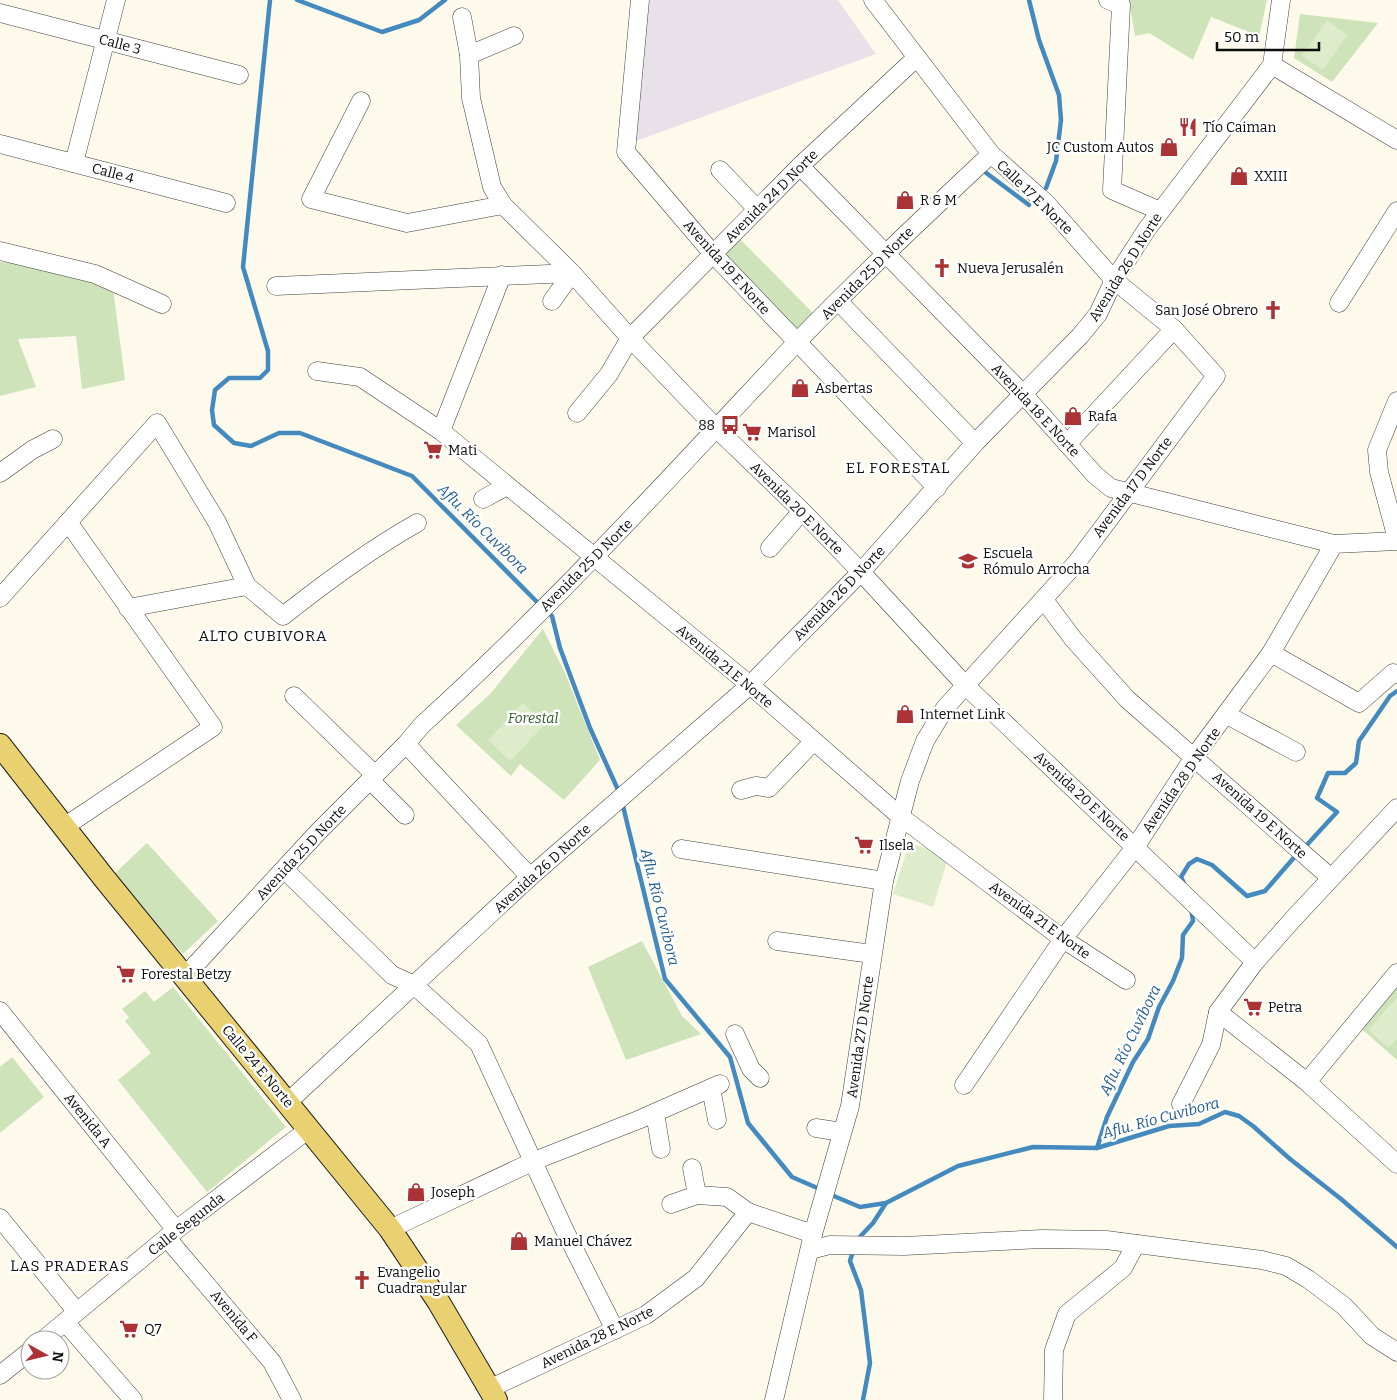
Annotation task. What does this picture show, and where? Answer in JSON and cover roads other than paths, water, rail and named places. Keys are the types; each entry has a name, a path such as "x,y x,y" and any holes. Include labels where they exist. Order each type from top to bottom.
{"main road":[{"name":"Calle 24 E Norte","path":"0,745 184,977 390,1229 438,1301 492,1394"}],"street":[{"path":"74,163 116,0"},
{"name":"Avenida 19 E Norte","path":"640,0 626,152 713,254 937,488"},
{"name":"Calle 17 E Norte","path":"873,0 991,154 1046,204 1114,280 1174,329 1216,376"},
{"path":"1108,0 1121,5 1112,190 1160,211"},
{"name":"Avenida 26 D Norte","path":"288,1102 530,877 750,685 861,572 975,443 1080,336 1098,314 1114,280 1160,211 1272,65 1281,0"},
{"name":"Calle 3","path":"0,12 239,75"},
{"name":"Avenida 20 E Norte","path":"462,18 469,55 471,98 492,187 503,205 572,273 630,338 717,429 802,511 861,572 967,687 1136,846 1255,962"},
{"path":"469,55 514,36"},
{"name":"Avenida 24 D Norte","path":"577,413 609,374 630,338 800,166 916,58"},
{"path":"1272,65 1397,140"},
{"path":"361,101 311,200 407,223 503,205"},
{"name":"Calle 4","path":"0,144 226,203"},
{"name":"Avenida 25 D Norte","path":"184,977 422,725 595,557 797,342 884,254 991,154"},
{"name":"Avenida 18 E Norte","path":"800,166 1023,394 1067,444 1111,488 1127,494 1334,544"},
{"path":"720,170 757,209"},
{"path":"1339,303 1397,211"},
{"path":"0,251 95,274 162,304"},
{"path":"276,286 572,273"},
{"path":"552,302 572,273"},
{"path":"441,431 502,275"},
{"path":"838,301 975,443"},
{"path":"1067,444 1174,329"},
{"name":"Avenida 21 E Norte","path":"317,371 360,377 441,431 750,685 901,817 1063,939 1126,980"},
{"name":"Avenida 17 D Norte","path":"967,687 1077,562 1216,376"},
{"path":"1334,544 1397,540 1379,472 1377,450 1397,401"},
{"path":"0,598 157,423 217,522 247,586 283,616 331,578 392,537 417,523"},
{"path":"0,473 32,450 53,439"},
{"path":"483,499 507,486"},
{"path":"770,548 802,511"},
{"path":"64,827 213,727 68,522"},
{"name":"Avenida 28 D Norte","path":"964,1085 1063,939 1136,846 1194,757 1271,654 1334,544"},
{"path":"128,608 247,586"},
{"name":"Avenida 19 E Norte","path":"1044,600 1074,640 1127,699 1331,878"},
{"path":"1271,654 1359,703 1393,673 1397,674"},
{"name":"Avenida 27 D Norte","path":"774,1400 856,1070 884,881 910,781 925,741 945,708 967,687"},
{"path":"294,696 406,816"},
{"path":"1227,715 1296,752"},
{"path":"741,790 756,786 769,788 813,742"},
{"path":"406,744 530,877"},
{"path":"1181,1104 1211,1045 1218,1012 1255,962 1331,878 1395,813"},
{"path":"681,849 884,881"},
{"path":"284,870 392,975 414,985 479,1044 565,1231 615,1330"},
{"path":"777,941 872,954"},
{"path":"1307,1082 1397,973"},
{"name":"Avenida A","path":"0,1011 172,1234"},
{"path":"1218,1012 1307,1082 1397,1163"},
{"path":"734,1034 751,1069 760,1078"},
{"path":"390,1229 534,1161 716,1086 717,1120"},
{"path":"655,1112 662,1149"},
{"path":"816,1128 842,1132"},
{"name":"Calle Segunda","path":"55,1330 172,1234 309,1129"},
{"path":"692,1168 697,1195"},
{"path":"671,1204 697,1195 728,1196 748,1212 812,1242 830,1245 904,1246 1042,1239 1106,1240 1262,1260 1286,1266 1308,1278 1344,1306 1372,1336 1397,1352"},
{"name":"Avenida 28 E Norte","path":"492,1394 646,1315 696,1278 748,1212"},
{"path":"0,1218 133,1400"},
{"name":"Avenida F","path":"172,1234 272,1362 292,1400"},
{"path":"1053,1400 1054,1350 1067,1314 1123,1268 1136,1244"},
{"path":"0,1375 20,1359"}],"waterway":[{"name":"Aflu. Río Cuvibora","path":"270,0 243,267 268,351 268,370 260,378 229,378 215,390 212,410 214,425 234,443 251,446 279,433 300,433 412,476 540,605"},
{"path":"297,0 382,32 419,20 445,0"},
{"path":"1029,0 1039,40 1059,95 1061,120 1056,161 1046,188"},
{"path":"985,172 1029,205"},
{"name":"Aflu. Río Cuvibora","path":"546,610 552,616 560,648 590,728 619,792"},
{"name":"Aflu. Río Cuvíbora","path":"1304,848 1337,812 1317,798 1328,773 1345,773 1356,763 1359,741 1390,696 1397,691"},
{"name":"Aflu. Río Cuvibora","path":"622,802 665,979 730,1057 748,1123 792,1177 822,1190"},
{"name":"Aflu. Río Cuvíbora","path":"1185,886 1181,877 1189,864 1197,859 1212,865 1247,896 1265,891 1298,853"},
{"name":"Aflu. Río Cuvíbora","path":"1097,1148 1107,1117 1133,1062 1148,1039 1159,1007 1173,981 1182,958 1183,935 1193,921 1191,908"},
{"name":"Aflu. Río Cuvibora","path":"829,1194 860,1207 886,1203 958,1166 1033,1147 1097,1148 1169,1126 1199,1124 1225,1112 1239,1116 1253,1126 1397,1247"},
{"path":"856,1241 873,1223 886,1203"},
{"path":"854,1248 850,1261 861,1290 870,1363 863,1400"}],"place":[{"name":"Tío Caiman","path":"1188,127"},
{"name":"JC Custom Autos","path":"1169,147"},
{"name":"XXIII","path":"1239,176"},
{"name":"R & M","path":"905,200"},
{"name":"Nueva Jerusalén","path":"942,268"},
{"name":"San José Obrero","path":"1273,310"},
{"name":"Asbertas","path":"800,388"},
{"name":"Rafa","path":"1073,416"},
{"name":"88","path":"730,425"},
{"name":"Marisol","path":"752,432"},
{"name":"Mati","path":"433,450"},
{"name":"Escuela Rómulo Arrocha","path":"968,561"},
{"name":"Internet Link","path":"905,714"},
{"name":"Ilsela","path":"864,845"},
{"name":"Forestal Betzy","path":"126,974"},
{"name":"Petra","path":"1253,1007"},
{"name":"Joseph","path":"416,1192"},
{"name":"Manuel Chávez","path":"519,1241"},
{"name":"Evangelio Cuadrangular","path":"362,1280"},
{"name":"Q7","path":"129,1329"}],"district":[{"name":"EL FORESTAL","path":"898,468"},
{"name":"ALTO CUBIVORA","path":"263,636"},
{"name":"LAS PRADERAS","path":"70,1266"}],"park label":[{"name":"Forestal","path":"533,718"}]}
